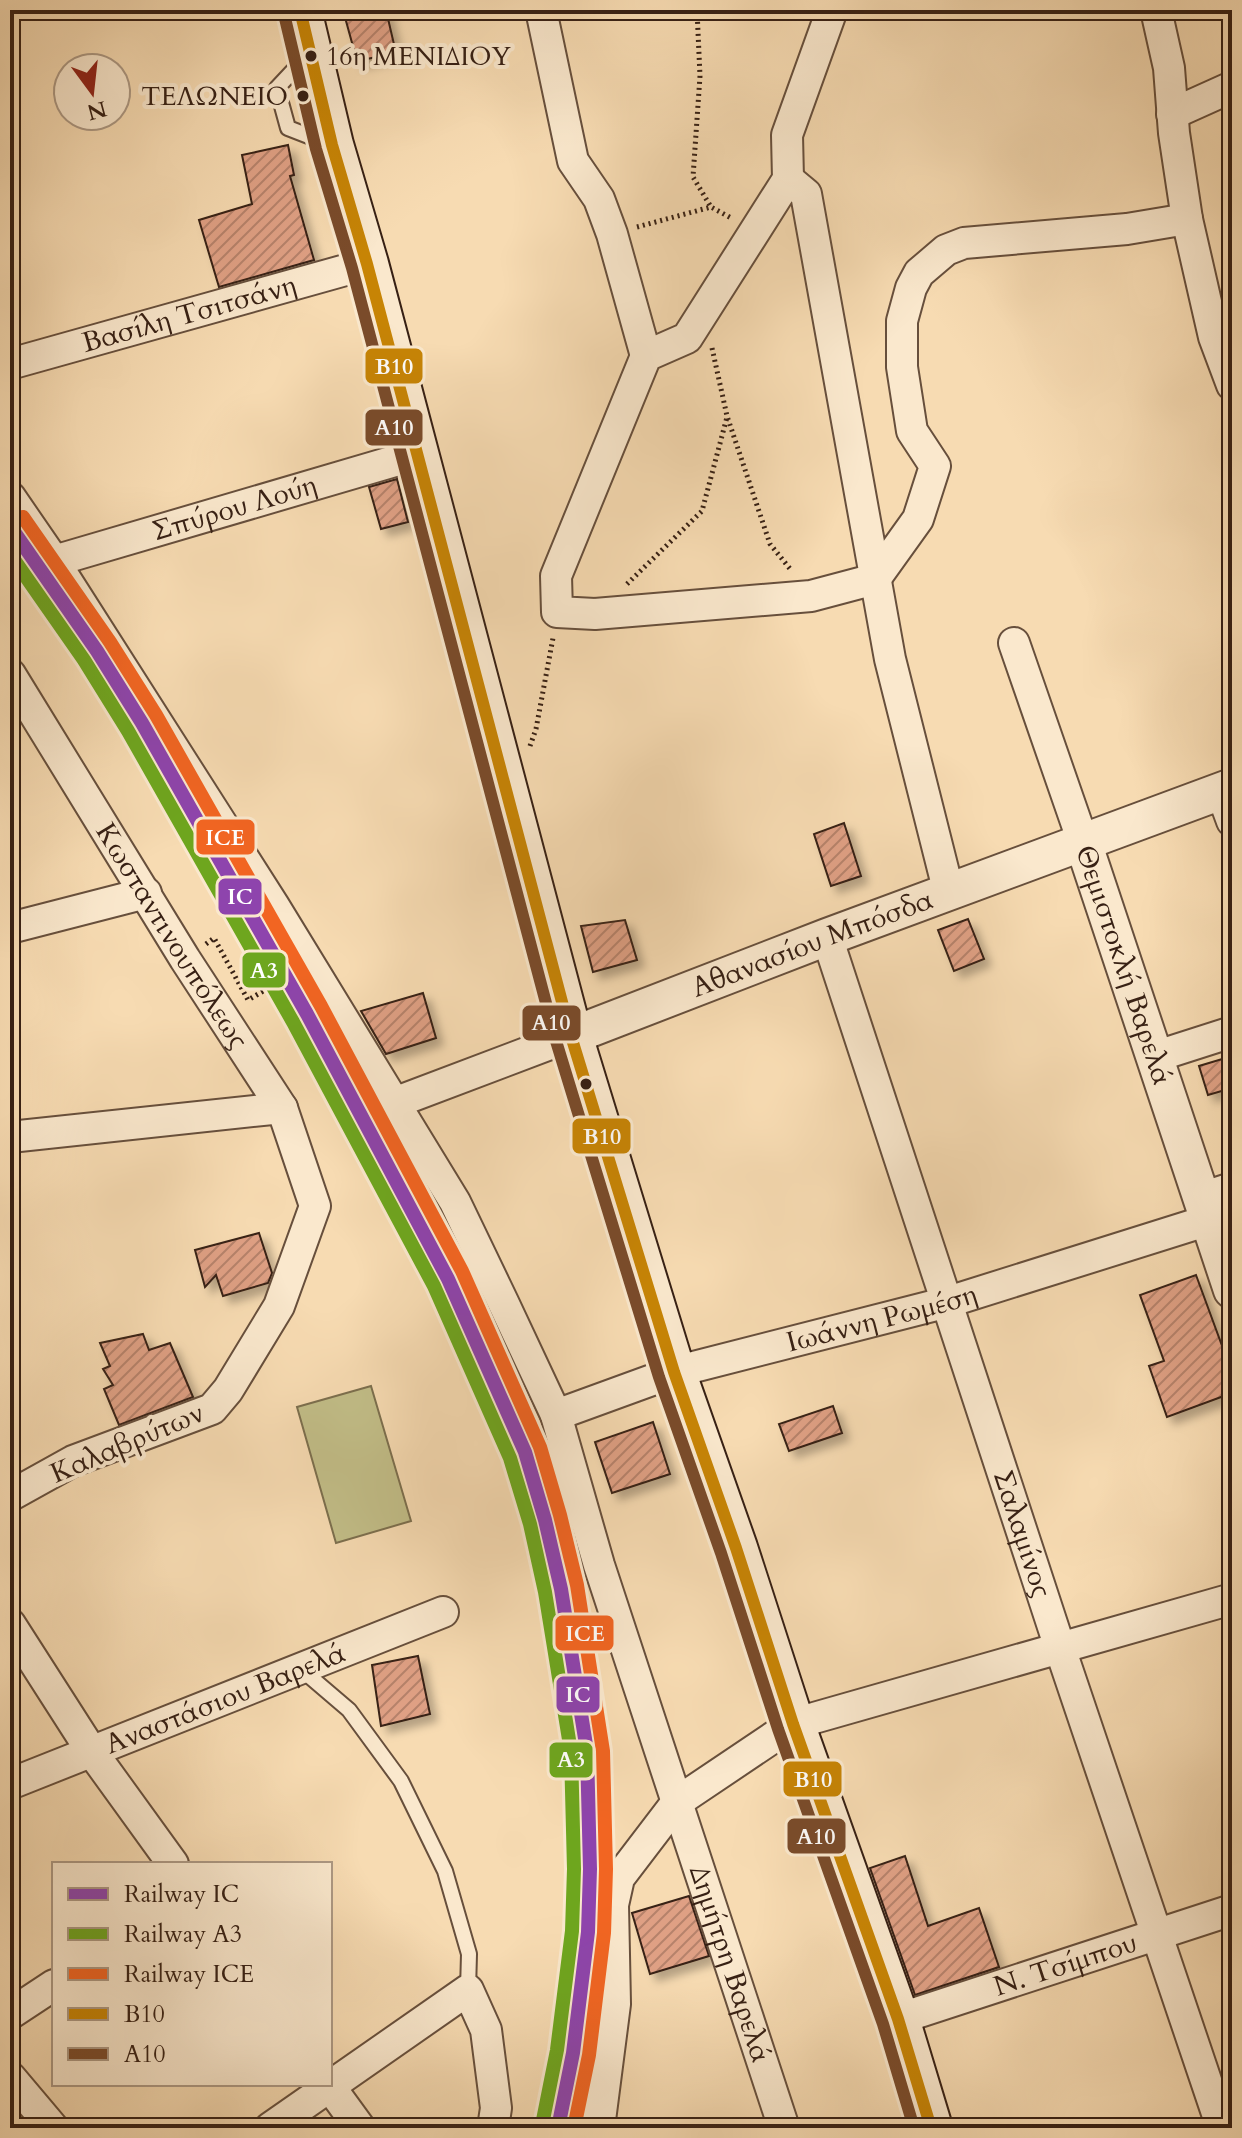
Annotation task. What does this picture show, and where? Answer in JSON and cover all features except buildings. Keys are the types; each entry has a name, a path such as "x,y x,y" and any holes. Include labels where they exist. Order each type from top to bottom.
{"main road":[{"path":"300,10 332,145 367,264 571,1036 674,1372 793,1724 898,2019 931,2128"}],"street":[{"path":"541,10 573,161 599,199 612,234 646,356 556,576 557,612 595,614 811,596 875,579 918,519 935,466 912,431 902,367 902,321 911,288 919,273 946,250 964,243 1127,229 1187,219"},
{"path":"646,356 687,338 788,179 787,135 832,10"},
{"path":"1156,10 1169,68 1172,114 1187,219 1214,337 1232,385"},
{"path":"1172,114 1232,87"},
{"path":"788,179 806,194 890,659 949,893"},
{"name":"Βασίλη Τσιτσάνη","path":"10,364 367,264"},
{"name":"Σπύρου Λούη","path":"54,561 415,455"},
{"path":"10,497 274,906 455,1202 556,1415"},
{"name":"Θεμιστοκλή Βαρελά","path":"1014,643 1154,1057 1214,1202 1232,1290"},
{"name":"Κωσταντινουπόλεως","path":"10,674 282,1108 315,1206"},
{"name":"Αθανασίου Μπόσδα","path":"394,1103 1083,842 1228,799"},
{"path":"10,928 146,893"},
{"name":"Σαλαμίνος","path":"827,937 1060,1648 1222,2128"},
{"path":"1154,1057 1232,1032"},
{"path":"10,1137 282,1108"},
{"name":"Ιωάννη Ρωμέση","path":"556,1415 674,1372 948,1302 1214,1202"},
{"name":"Καλαβρύτων","path":"10,1496 73,1461 212,1409 228,1390 279,1306 315,1206"},
{"name":"Δημήτρη Βαρελά","path":"556,1415 599,1565 784,2128"},
{"path":"599,2128 615,2004 613,1905 619,1878 677,1802 793,1724 1232,1599"},
{"name":"Αναστάσιου Βαρελά","path":"10,1784 443,1612"},
{"path":"10,1624 92,1752 172,1862"},
{"name":"N. Τσίμπου","path":"898,2019 1232,1910"},
{"path":"10,2014 52,1986"},
{"path":"332,2081 468,1990 486,2030 496,2108 493,2128"},
{"path":"10,2077 53,2128"},
{"path":"270,2128 325,2086"},
{"path":"329,2086 360,2128"}],"lane":[{"path":"301,1669 349,1710 401,1781 445,1871 469,1954 468,1990"}],"path":[{"path":"697,10 700,76 693,177 711,207 755,231"},
{"path":"612,234 711,207"},
{"path":"701,316 714,355 727,416 770,544 811,596"},
{"path":"595,614 702,511 727,416"},
{"path":"505,787 528,753 536,729 557,612"},
{"path":"214,938 248,1000 299,970"}],"shaded area":[{"path":"371,1386 411,1521 336,1543 297,1407"}],"rail line":[{"name":"ICE","path":"23,517 110,642 156,715 321,1006 462,1271 540,1447 577,1585 603,1751 604,1933 589,2055 574,2128"},
{"name":"IC","path":"10,526 97,651 142,723 307,1014 448,1279 525,1452 561,1589 587,1751 588,1932 573,2053 558,2128"},
{"name":"A3","path":"10,554 84,660 128,731 293,1022 434,1286 510,1458 530,1524 545,1592 571,1752 572,1931 557,2050 542,2125"}],"transit line":[{"name":"Β10","path":"300,10 332,145 367,264 571,1036 674,1372 793,1724 898,2019 931,2128"},
{"name":"Α10","path":"284,14 316,149 352,268 556,1041 659,1377 778,1729 883,2024 914,2128"}],"place":[{"name":"16η ΜΕΝΙΔΙΟΥ","path":"311,56"},
{"name":"ΤΕΛΩΝΕΙΟ","path":"303,96"}]}
